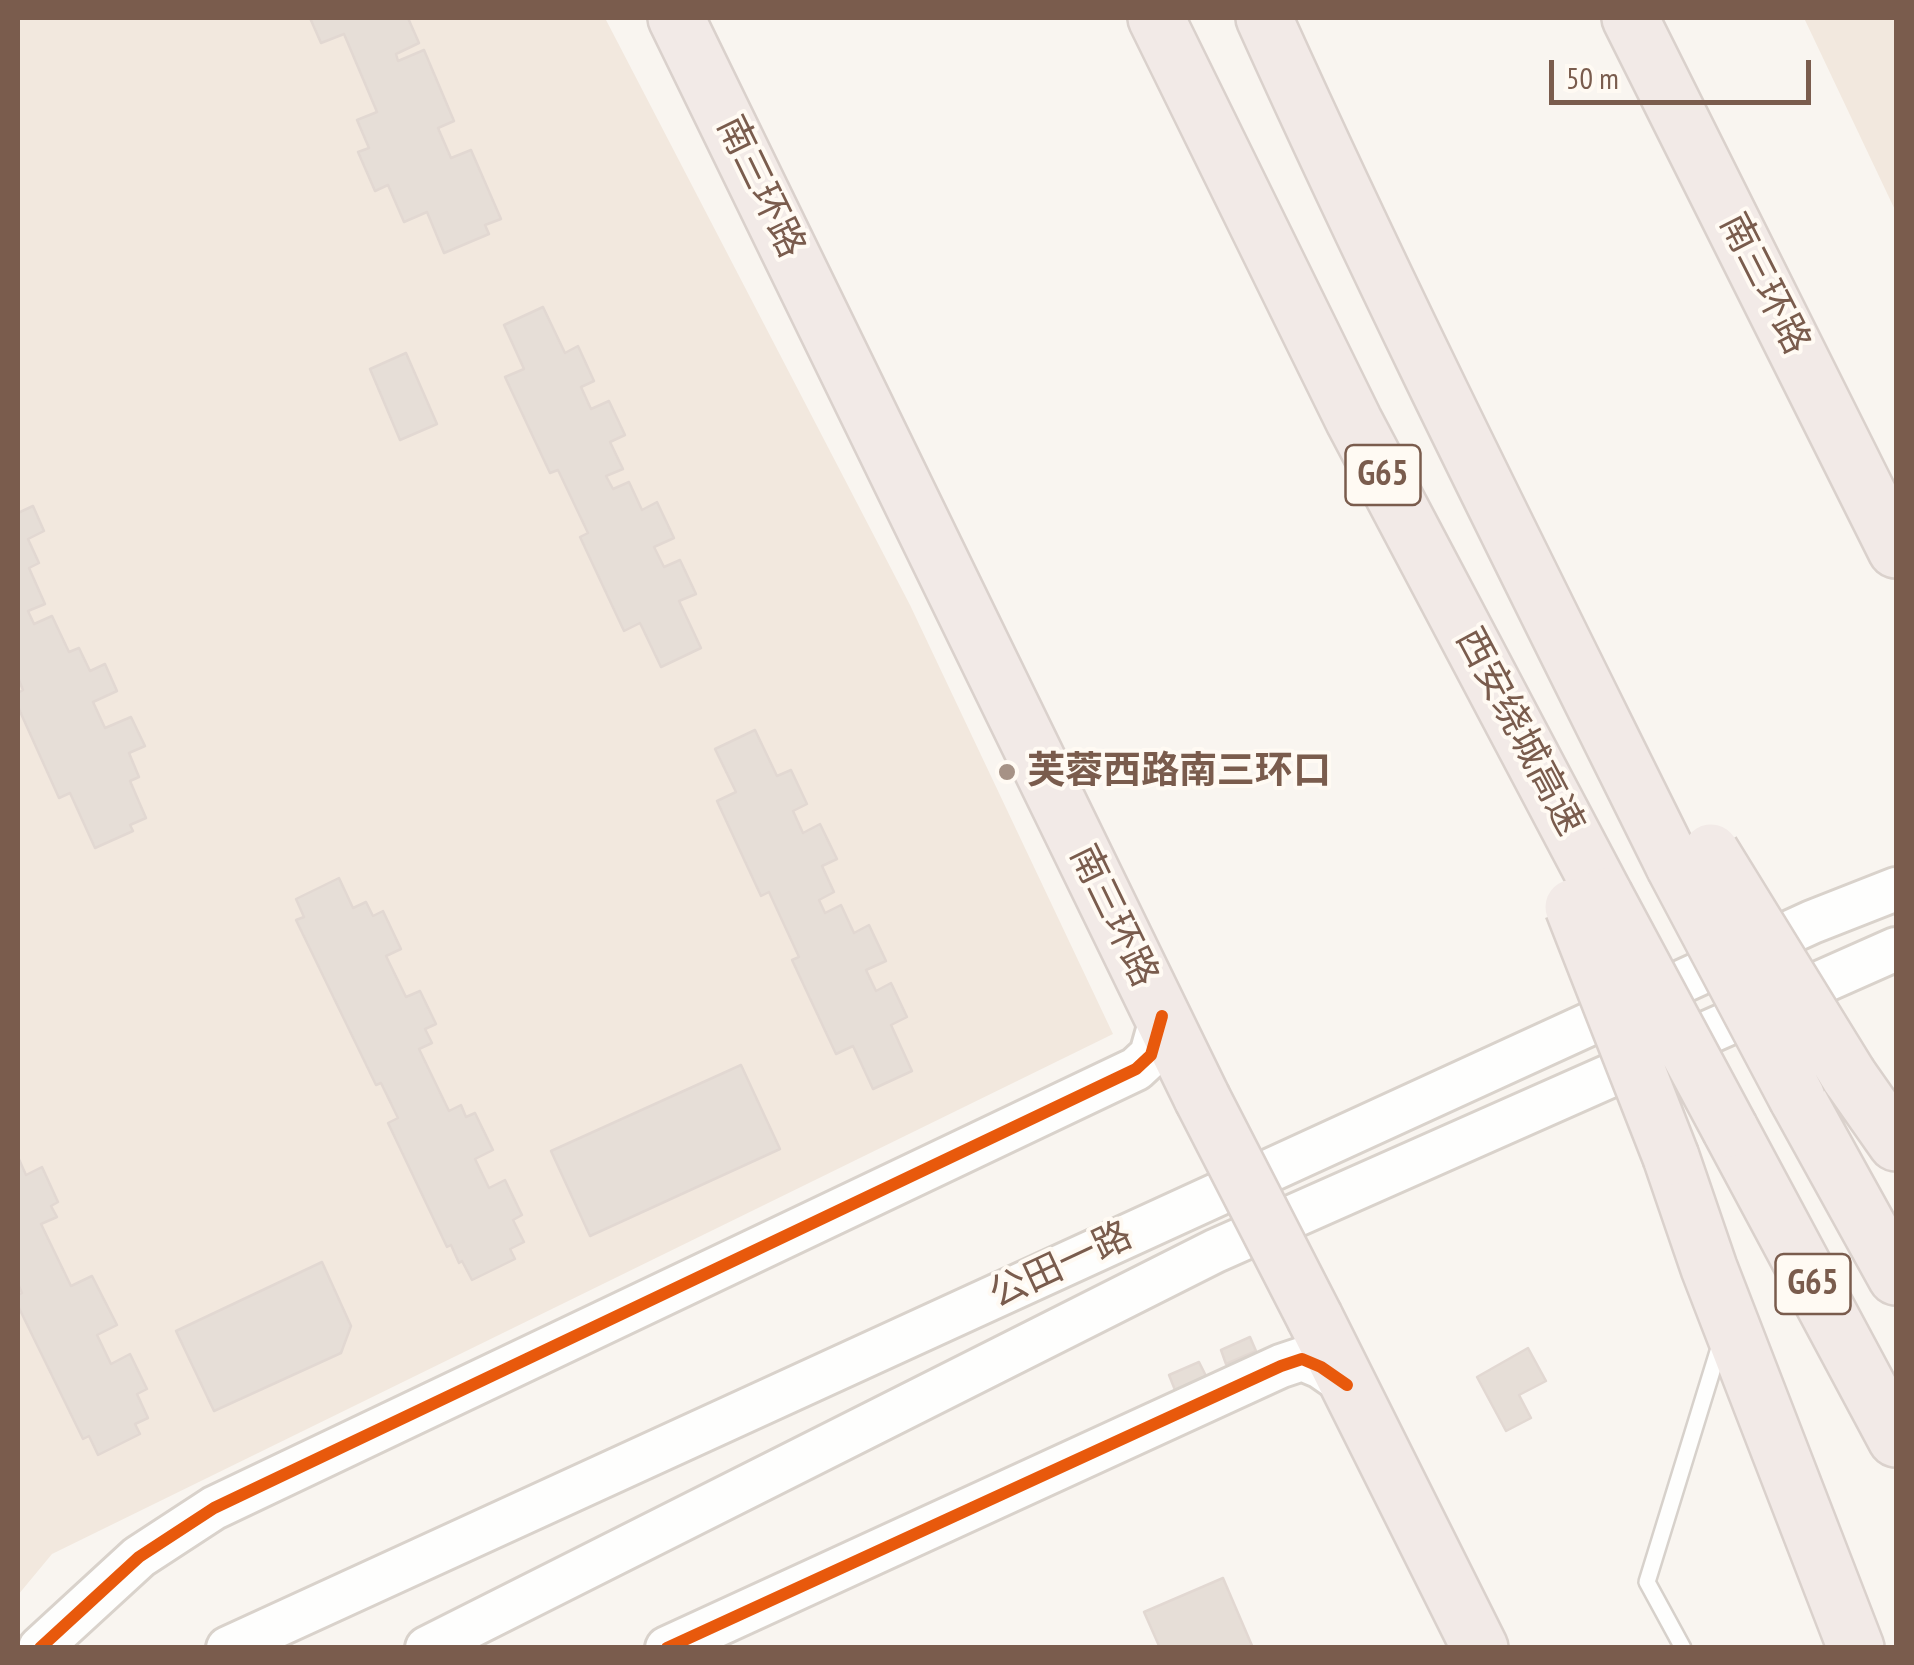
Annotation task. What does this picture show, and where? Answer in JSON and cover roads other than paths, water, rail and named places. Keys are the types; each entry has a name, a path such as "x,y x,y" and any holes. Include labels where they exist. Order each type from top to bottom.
{"highway":[{"name":"南三环路","path":"676,18 1202,1098 1480,1648"},
{"name":"西安绕城高速","path":"1264,18 1431,376 1692,859 1796,1098 1896,1277"},
{"name":"南三环路","path":"1630,18 1896,550"},
{"name":"西安绕城高速","path":"1163,34 1589,901 1730,1129 1896,1439"},
{"path":"1692,859 1896,1143"},
{"path":"1589,901 1671,1157 1728,1318 1856,1648"}],"main road":[{"name":"公田一路","path":"228,1648 1794,930 1896,889"},
{"name":"公田一路","path":"427,1648 1215,1250 1896,949"},
{"path":"40,1648 139,1557 214,1508 1136,1069 1151,1055 1162,1016"},
{"path":"668,1648 1281,1366 1302,1359 1347,1385"}],"lane":[{"path":"1683,1648 1648,1582 1728,1318"}],"place":[{"name":"芙蓉西路南三环口","path":"1007,772"}]}
